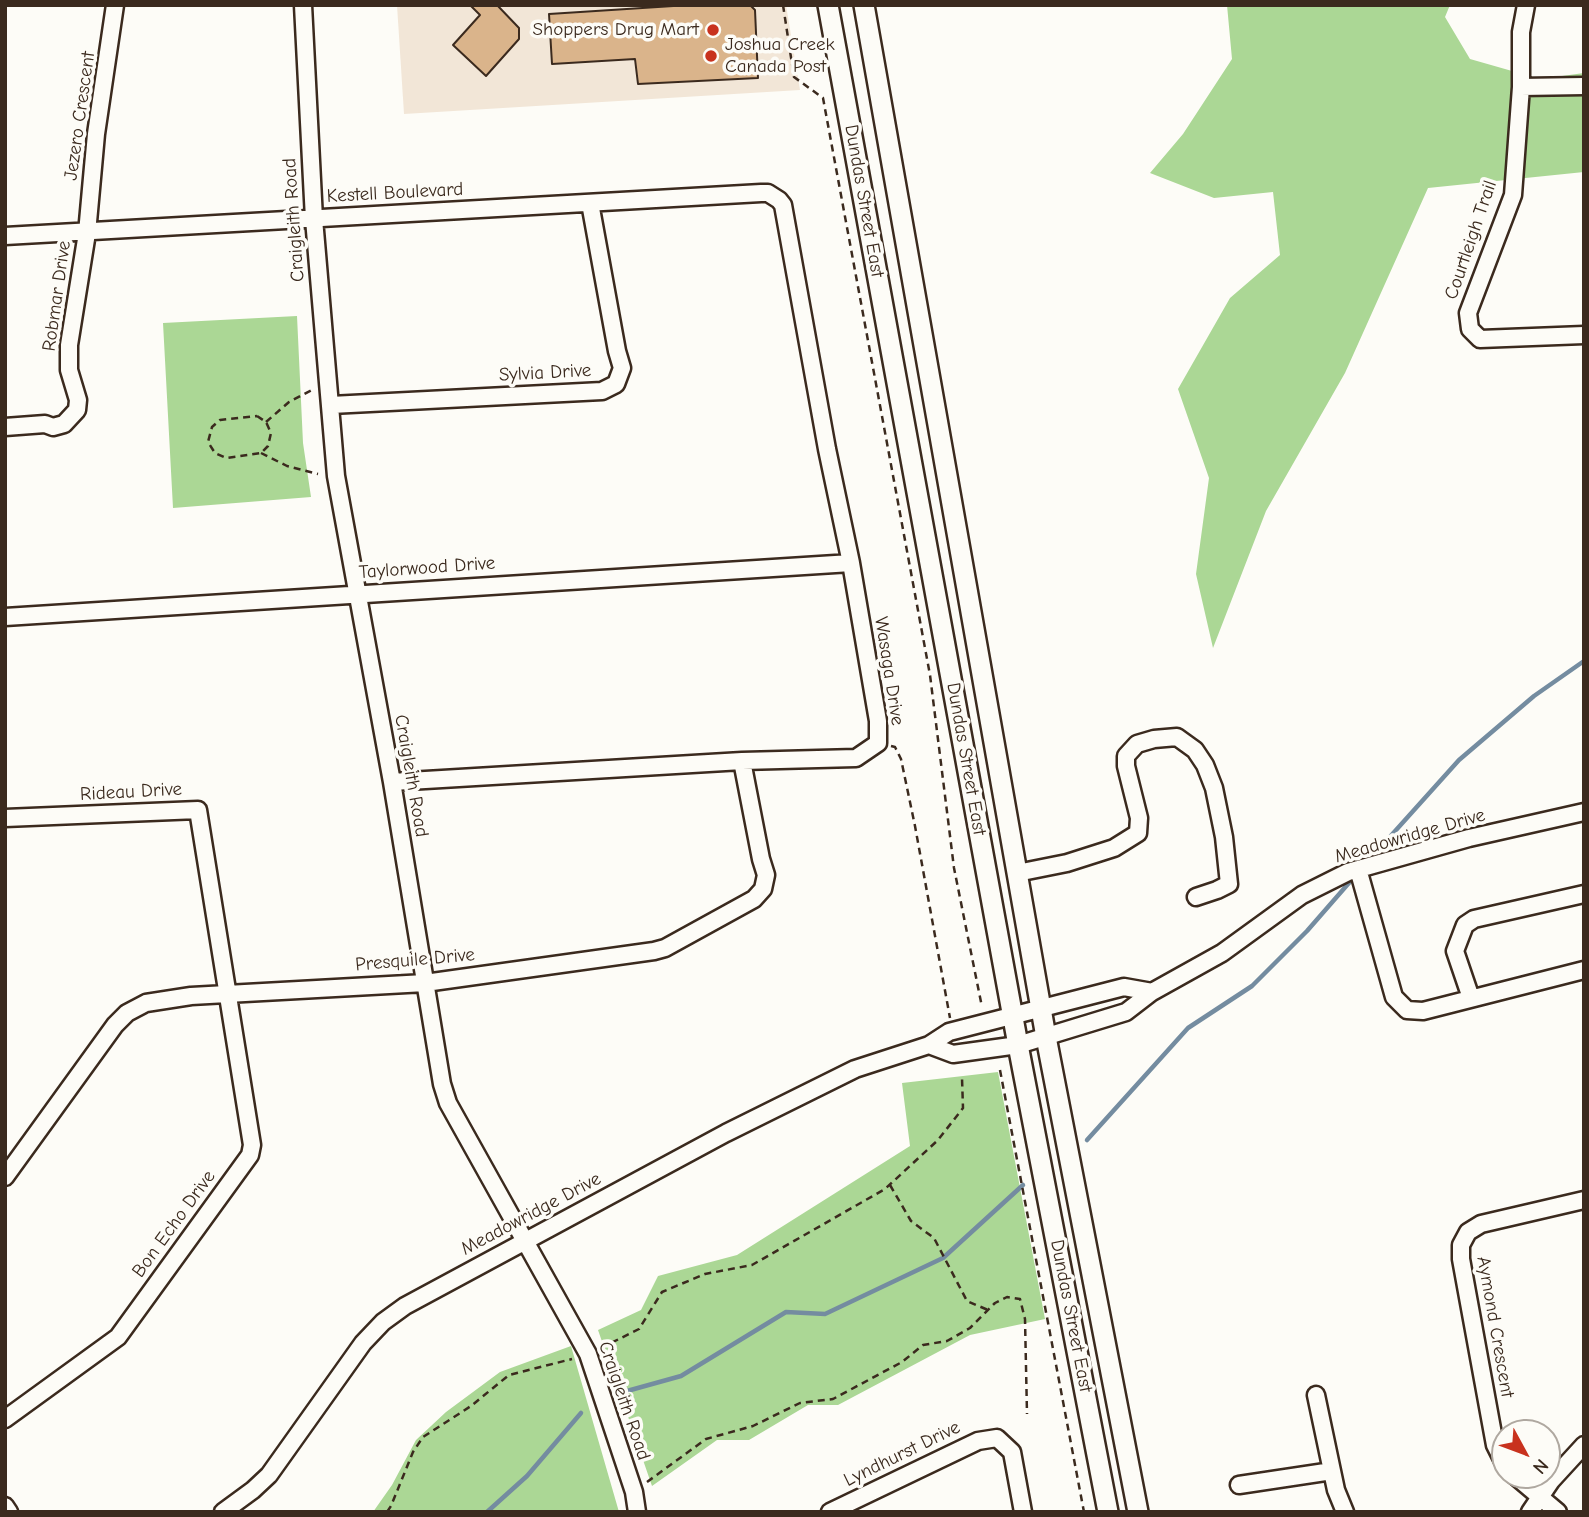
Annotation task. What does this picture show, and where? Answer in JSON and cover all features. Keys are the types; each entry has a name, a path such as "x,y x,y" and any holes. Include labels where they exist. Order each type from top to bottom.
{"main road":[{"name":"Dundas Street East","path":"828,5 1018,1045 1108,1512"},
{"name":"Dundas Street East","path":"864,5 1046,1037 1138,1512"}],"street":[{"name":"Jezero Crescent","path":"87,233 96,134 115,5"},
{"name":"Craigleith Road","path":"303,5 314,219 336,476 392,782 442,1084 448,1103 588,1354 634,1492 637,1512"},
{"name":"Courtleigh Trail","path":"1526,5 1521,33 1521,88 1513,195 1468,313 1470,329 1480,340 1584,335"},
{"path":"1521,88 1584,86"},
{"name":"Kestell Boulevard","path":"5,236 761,193 776,197 783,205"},
{"name":"Sylvia Drive","path":"331,405 602,391 611,388 619,380 622,368 590,203"},
{"name":"Wasaga Drive","path":"392,782 742,761 856,758 878,743 878,721 851,563 827,449 783,205"},
{"name":"Robmar Drive","path":"5,427 64,424 77,410 78,400 69,370 69,345 87,233"},
{"name":"Taylorwood Drive","path":"5,617 851,563"},
{"path":"1017,873 1067,863 1114,848 1138,833 1139,818 1126,756 1137,744 1177,737 1195,750 1205,765 1214,788 1224,837 1229,884 1196,897"},
{"name":"Presquile Drive","path":"5,1177 115,1025 127,1013 146,1003 226,994 425,983 659,950 758,897 765,886 766,875 742,761"},
{"name":"Rideau Drive","path":"5,818 198,810 226,994"},
{"name":"Meadowridge Drive","path":"929,1045 953,1054 1018,1045 1126,1012 1152,992 1222,953 1302,895 1348,872 1469,838 1584,812"},
{"path":"1358,869 1394,997 1407,1010 1423,1011 1584,971"},
{"path":"1471,998 1455,951 1465,925 1474,919 1584,894"},
{"name":"Meadowridge Drive","path":"223,1512 253,1490 274,1469 363,1343 383,1322 405,1306 726,1133 855,1069 929,1045 949,1032 1124,987 1152,992"},
{"name":"Bon Echo Drive","path":"5,1419 118,1337 250,1155 251,1140 226,994"},
{"name":"Aymond Crescent","path":"1491,1423 1461,1259 1461,1245 1468,1232 1481,1224 1584,1200"},
{"path":"1316,1395 1336,1490 1345,1512"},
{"name":"Lyndhurst Drive","path":"830,1512 978,1441 997,1438 1012,1452 1023,1512"},
{"path":"1530,1512 1564,1464 1584,1444"},
{"path":"1239,1485 1332,1471"},
{"path":"1531,1489 1558,1512"},
{"path":"5,1506 9,1512"}],"path":[{"path":"783,5 794,77 822,98 930,675 954,868 982,1007"},
{"path":"266,422 289,402 312,390"},
{"path":"261,453 268,446 271,433 266,422 257,416 220,420 212,428 208,442 215,453 226,457 261,453 287,466 318,474"},
{"path":"878,743 895,747 901,758 950,1019"},
{"path":"1000,1070 1084,1512"},
{"path":"387,1512 413,1452 423,1437 471,1406 509,1375 588,1354 639,1329 662,1292 705,1274 752,1265 890,1185 938,1140 963,1108 962,1079"},
{"path":"890,1185 911,1221 934,1238 967,1301 988,1310"},
{"path":"634,1492 706,1439 753,1426 800,1403 832,1399 902,1362 923,1345 947,1341 970,1328 995,1303 1007,1297 1020,1299 1024,1319 1027,1414"}],"shaded area":[{"path":"397,5 786,5 800,90 404,114"}],"green space":[{"path":"1227,5 1450,5 1445,17 1470,59 1540,79 1584,73 1584,172 1428,188 1345,373 1266,511 1213,648 1196,574 1209,478 1178,389 1230,298 1280,255 1273,192 1214,198 1150,173 1183,134 1232,59"},
{"path":"297,316 303,443 311,497 173,508 163,323"},
{"path":"998,1072 1045,1319 970,1335 838,1405 808,1405 749,1440 717,1440 652,1486 598,1330 641,1310 658,1276 737,1255 910,1146 902,1083"},
{"path":"571,1346 619,1512 373,1512 392,1485 416,1440 446,1412 500,1372"}],"building":[{"path":"470,5 497,5 519,28 519,39 486,76 453,45 480,15"},
{"path":"689,5 750,5 755,10 758,78 638,84 635,59 552,64 549,14"}],"waterway":[{"path":"1370,859 1459,760 1534,696 1584,661"},
{"path":"1087,1140 1188,1028 1252,986 1307,931 1355,876"},
{"path":"627,1391 681,1376 786,1312 825,1314 943,1258 1023,1185"},
{"path":"487,1512 527,1476 581,1413"}],"place":[{"name":"Shoppers Drug Mart","path":"713,30"},
{"name":"Joshua Creek Canada Post","path":"711,56"}]}
